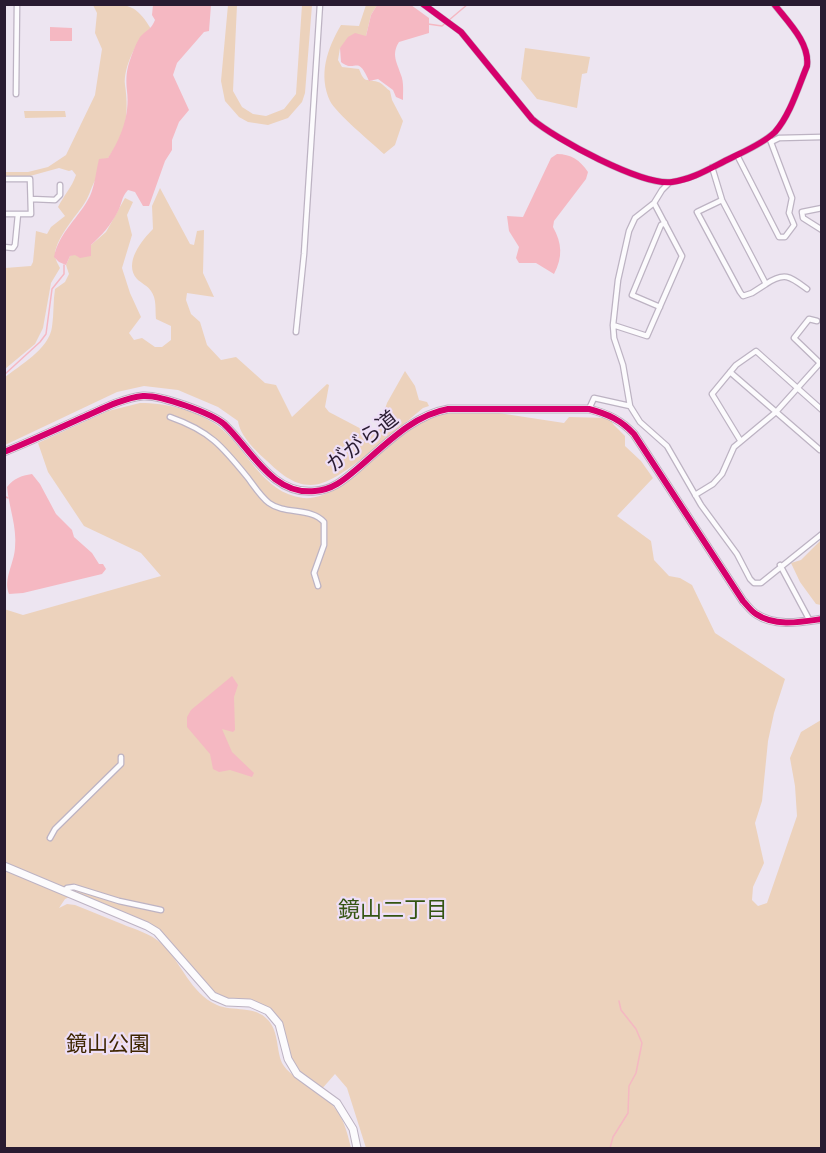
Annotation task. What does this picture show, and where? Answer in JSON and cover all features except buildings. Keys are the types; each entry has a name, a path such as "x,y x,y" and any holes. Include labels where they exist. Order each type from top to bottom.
{"street":[{"path":"16,94 17,4"},
{"path":"296,332 304,254 320,4"},
{"path":"423,4 465,36 532,118 544,129 618,168 644,178 669,183 692,178 771,138 822,137"},
{"path":"771,138 792,101 808,59 806,49 774,4"},
{"path":"737,155 779,237 785,237 794,225 789,213 792,198 771,138"},
{"path":"712,167 722,200 766,284"},
{"path":"4,180 30,178 31,199 31,214 4,214"},
{"path":"669,183 654,203 635,218 629,231 618,280 613,325 614,338 623,364 630,406 640,422 667,446 695,495 737,554 754,583 761,583 780,565 822,534"},
{"path":"31,199 55,200 60,195 60,185"},
{"path":"722,200 698,212 743,296 783,276 792,278 807,289"},
{"path":"613,325 647,336 682,256 654,203"},
{"path":"822,208 802,212 803,218 822,230"},
{"path":"4,247 14,248 18,214"},
{"path":"660,307 632,295 660,225 664,223"},
{"path":"695,495 713,484 722,474 734,447 740,440 776,412 821,364 794,338 809,319 817,321"},
{"path":"740,440 712,394 736,365 756,351 822,410"},
{"path":"730,372 820,450 822,449"},
{"name":"ががら道","path":"4,452 116,403 144,396 153,397 177,403 217,419 278,482 296,490 315,492 337,485 404,429 422,417 439,410 590,410 610,415 626,425 634,434 742,601 756,614 770,621 788,623 822,619"},
{"path":"590,410 594,398 630,406"},
{"path":"170,417 207,433 219,443 268,502 284,510 321,518 324,522 326,538 314,573 318,586"},
{"path":"780,565 810,621"},
{"path":"50,838 55,829 121,764 121,757"},
{"path":"4,866 157,932 213,996 227,1002 250,1003 268,1011 279,1024 288,1059 297,1074 337,1103 353,1129 357,1149"},
{"path":"64,891 74,887 119,901 161,910"}],"green space":[{"path":"93,5 128,6 139,13 151,29 136,46 126,70 125,126 85,203 58,243 55,255 60,268 51,283 43,328 35,344 5,369 5,268 31,266 36,231 47,234 51,227 65,216 58,207 76,175 72,170 59,168 30,176 5,177 5,172 28,172 48,167 66,155 95,95 102,49 95,33 97,13"},
{"path":"228,5 237,5 233,91 242,107 253,114 266,116 284,109 296,94 302,5 312,5 305,93 302,102 288,118 268,125 248,122 239,117 225,101 221,81"},
{"path":"366,5 377,5 371,15 366,36 340,48 338,60 342,67 359,69 364,79 380,83 390,91 403,121 395,145 384,154 333,106 326,91 326,62 336,34 341,25 359,26"},
{"path":"525,48 590,57 587,73 582,74 577,108 537,99 521,79"},
{"path":"24,111 65,111 66,117 25,118"},
{"path":"160,188 190,244 194,245 197,231 204,230 203,273 214,297 187,293 186,300 191,314 200,322 207,345 221,360 236,357 265,383 276,385 292,417 327,384 329,385 325,407 329,412 369,433 377,433 387,403 405,371 415,386 419,400 427,402 429,406 423,408 343,472 330,480 311,485 290,479 272,466 249,443 238,421 218,407 178,390 144,386 117,392 5,445 4,378 33,356 50,335 55,289 65,282 69,274 66,265 70,256 91,245 106,232 125,198 133,202 127,215 132,235 122,268 141,317 129,333 134,340 142,338 155,347 162,347 171,340 171,326 156,319 153,294 137,279 132,266 139,245 153,229 152,206"},
{"name":"鏡山公園","path":"140,403 160,404 209,420 228,435 276,488 303,498 320,496 337,487 354,474 403,427 420,415 438,408 465,407 564,423 569,417 609,418 625,436 625,446 641,461 653,478 617,516 651,541 654,560 669,576 680,578 692,585 715,633 785,679 768,741 762,801 755,823 764,863 753,887 752,900 758,906 767,903 797,816 790,758 801,732 821,720 821,1148 366,1148 347,1088 335,1074 320,1091 297,1074 279,1024 268,1011 213,996 157,932 74,895 65,899 59,908 67,904 75,905 148,934 162,944 193,985 208,1000 223,1007 263,1015 272,1025 276,1035 282,1063 290,1072 332,1104 345,1126 351,1148 5,1148 4,609 23,615 161,576 141,553 84,526 48,472 38,443 108,411"},
{"path":"821,540 821,605 816,604 800,582 791,563 801,560"}],"shaded area":[{"path":"153,5 211,5 209,31 204,32 177,63 173,75 189,110 179,122 172,140 172,150 165,161 149,206 143,206 135,192 128,190 112,222 91,245 91,256 80,258 75,255 70,256 66,265 54,257 57,248 90,196 99,159 108,158 121,134 128,100 126,80 128,67 138,40 155,20 152,15"},
{"path":"377,5 411,5 429,18 429,33 399,42 395,51 403,81 403,100 396,97 393,90 378,79 369,81 359,66 350,66 341,62 340,48 348,37 355,33 366,36 371,15"},
{"path":"50,27 72,28 72,41 50,41"},
{"path":"557,154 575,158 588,172 586,179 554,221 553,227 560,250 559,262 554,274 536,263 519,263 516,258 519,247 509,231 507,216 523,217 551,158"},
{"path":"32,474 56,514 72,530 74,537 106,569 102,574 23,593 9,594 7,583 15,540 7,487 12,481"},
{"path":"232,676 238,685 234,697 235,730 233,732 222,729 232,752 254,773 252,777 230,770 219,772 213,769 210,754 187,727 187,717 191,710"}],"waterway":[{"path":"428,24 442,26 468,4"},
{"path":"4,375 46,334 52,289 64,274 64,265"},
{"path":"4,496 8,498"},
{"path":"610,1148 613,1137 628,1113 629,1086 636,1073 642,1043 636,1029 621,1010 619,1001"}],"cycle path":[{"path":"423,4 461,32 532,119 543,128 599,160 641,177 672,182 703,172 760,143 771,136 785,118 807,66 807,57 802,41 774,4"},
{"path":"4,452 113,404 135,397 151,396 185,406 218,420 234,434 274,479 300,491 315,491 327,489 338,483 400,432 435,412 448,409 589,409 614,418 634,434 743,601 752,611 771,621 797,622 822,619"}],"district":[{"name":"鏡山二丁目","path":"393,911"}]}
